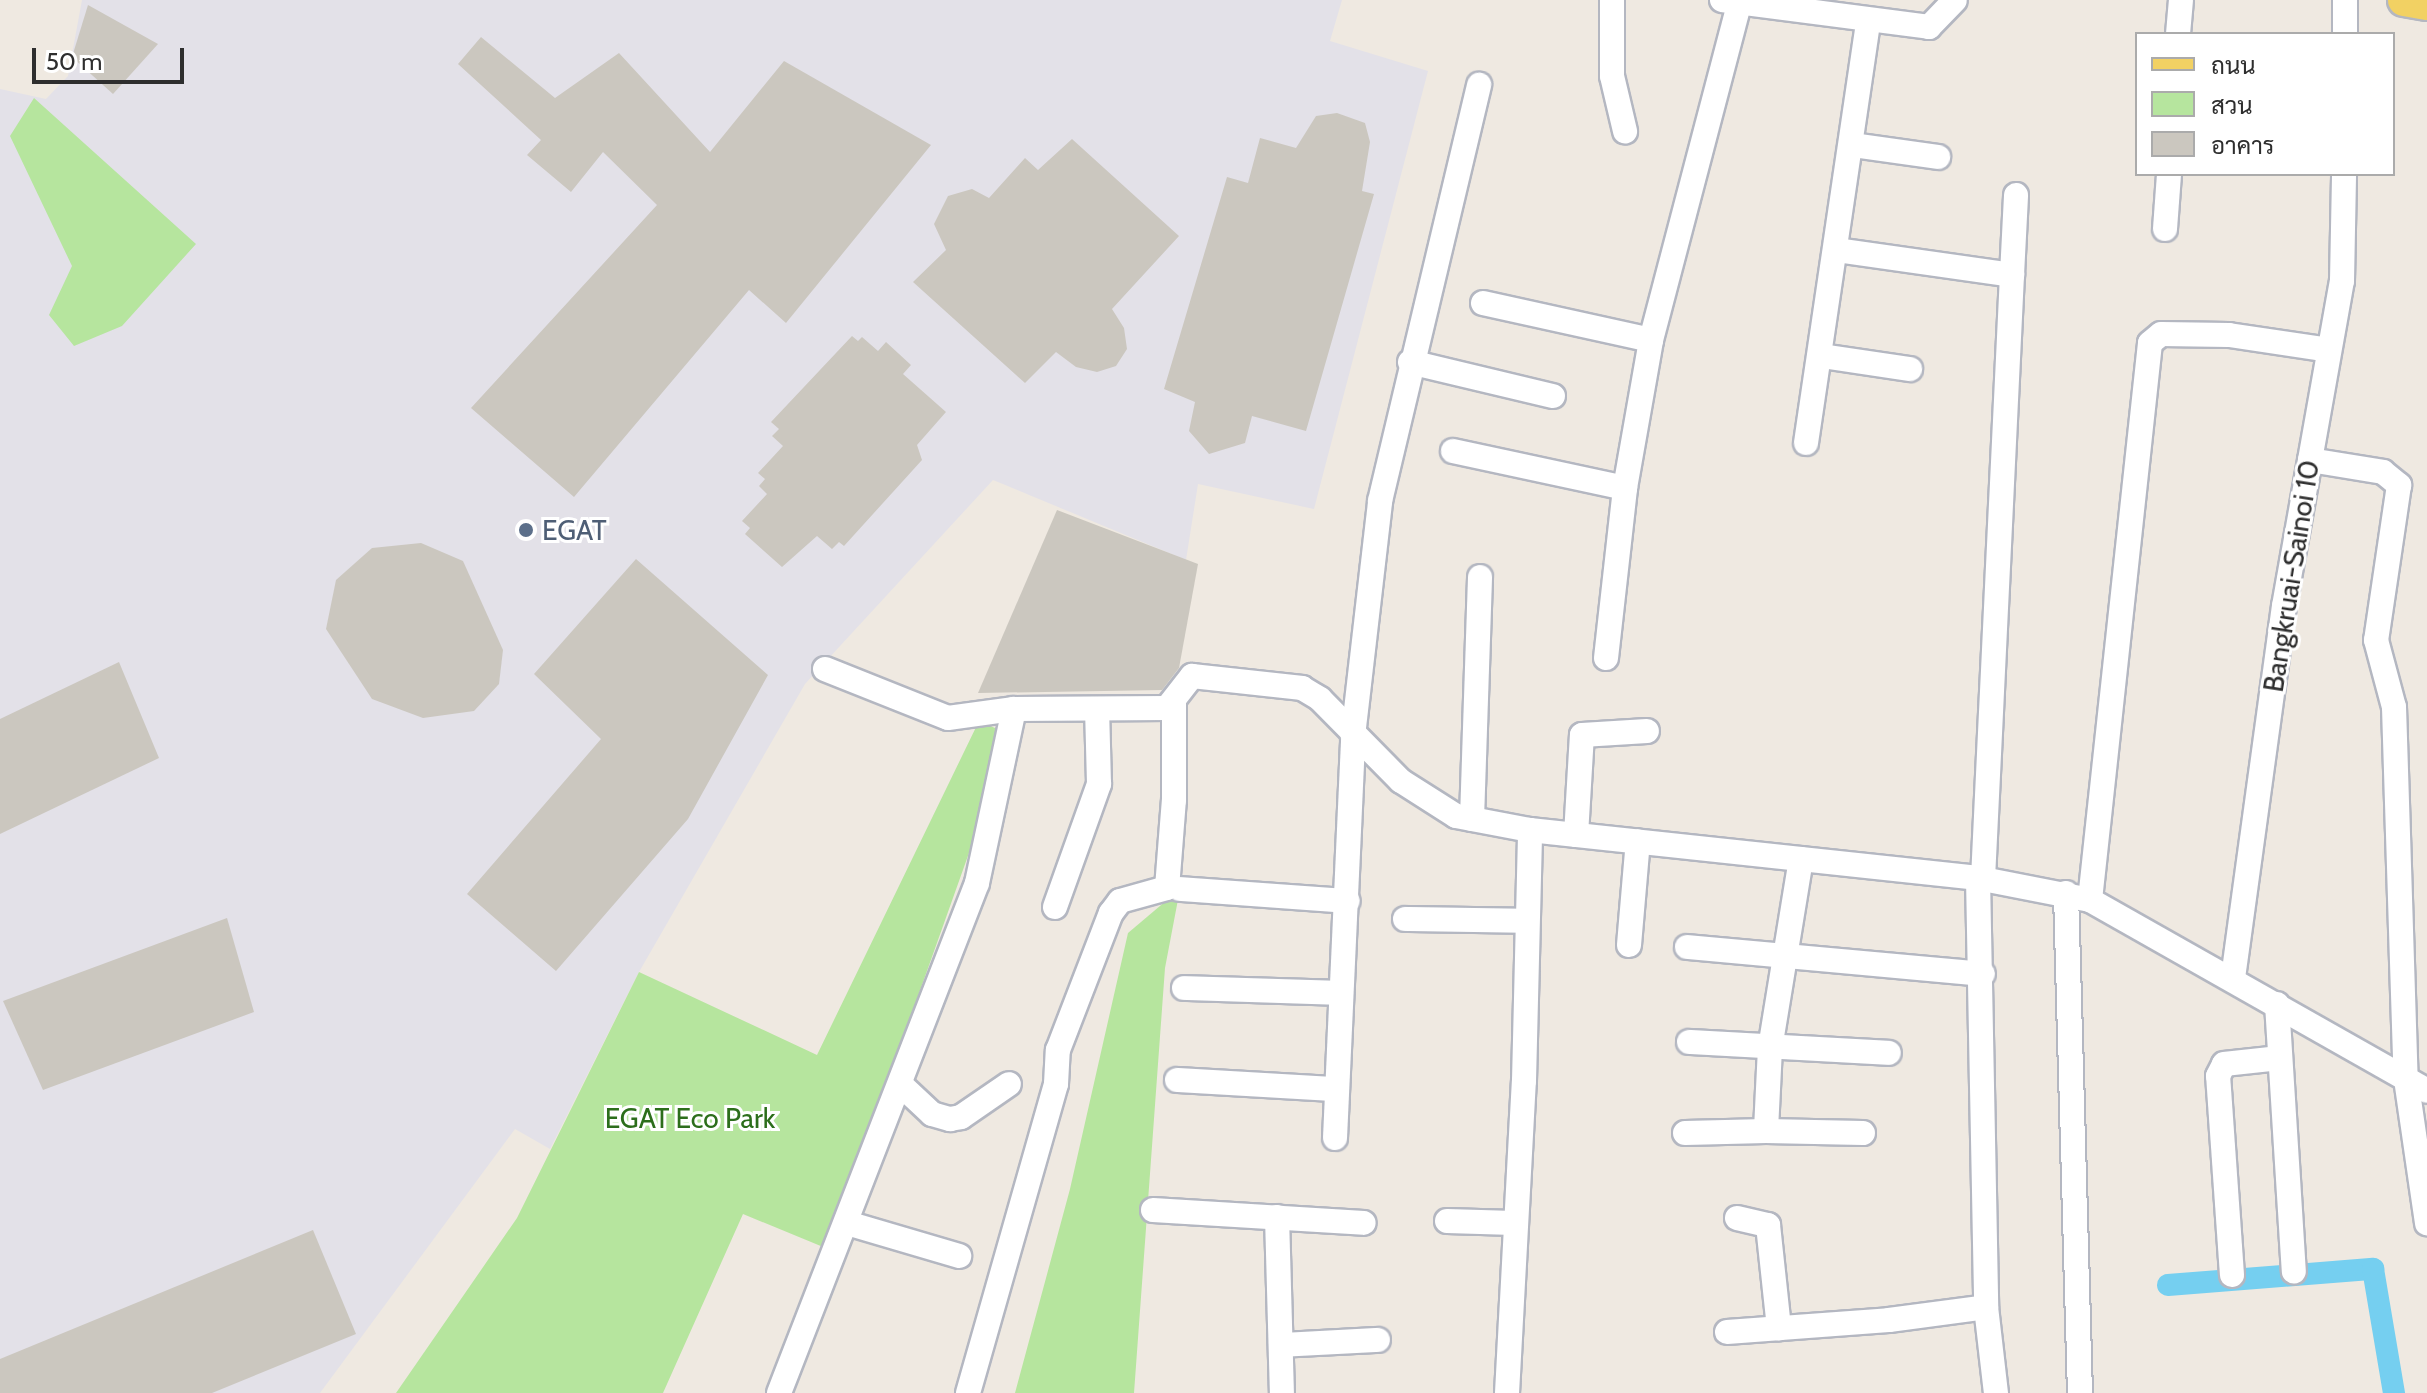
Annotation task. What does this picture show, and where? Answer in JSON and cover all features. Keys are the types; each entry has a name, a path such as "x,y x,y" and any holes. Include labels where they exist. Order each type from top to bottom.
{"main road":[{"path":"2404,0 2427,4"}],"street":[{"path":"1612,0 1612,76 1625,131"},
{"path":"1606,658 1625,488 1651,340 1730,2 1868,22 1929,27 1955,0"},
{"path":"2178,32 2181,0"},
{"path":"2345,0 2345,32"},
{"path":"1806,443 1822,356 1868,22"},
{"path":"1335,1138 1334,1089 1348,901 1353,736 1380,501 1410,362 1479,85"},
{"path":"1853,145 1938,157"},
{"path":"2165,229 2169,176"},
{"name":"Bangkruai-Sainoi 10","path":"2233,978 2257,785 2342,281 2344,176"},
{"path":"1996,1393 1986,1307 1980,879 2016,195"},
{"path":"1837,250 2012,275"},
{"path":"1483,303 1651,340"},
{"path":"2090,900 2150,343 2161,334 2229,335 2329,350"},
{"path":"1822,356 1910,369"},
{"path":"1410,362 1553,396"},
{"path":"1453,451 1625,488"},
{"path":"2310,460 2383,472 2399,485 2376,640 2394,707 2427,1223"},
{"path":"1472,819 1480,577"},
{"path":"825,669 936,715 1014,709 1153,710 1174,704"},
{"path":"968,1393 1056,1084 1058,1050 1106,926 1120,901 1167,888 1174,800 1174,704 1182,683 1192,676 1288,685 1320,699 1353,736 1432,805 1472,819 1530,830 1980,879 2090,900 2233,978 2417,1085"},
{"path":"779,1393 977,883 1014,709"},
{"path":"1055,907 1099,784 1097,710"},
{"path":"1576,835 1582,735 1647,731"},
{"path":"1507,1393 1530,830"},
{"path":"1629,945 1638,841"},
{"path":"1766,1131 1770,1048 1801,859"},
{"path":"1180,889 1348,901"},
{"path":"2066,893 2080,1393"},
{"path":"1405,919 1527,921"},
{"path":"1687,947 1983,974"},
{"path":"1184,988 1339,993"},
{"path":"2277,1004 2294,1271"},
{"path":"1689,1042 1889,1053"},
{"path":"2232,1275 2218,1076 2224,1064 2280,1058"},
{"path":"1177,1080 1334,1089"},
{"path":"900,1084 932,1114 950,1119 961,1117 1009,1084"},
{"path":"1685,1133 1863,1133"},
{"path":"1153,1210 1364,1223"},
{"path":"1277,1217 1282,1393"},
{"path":"1737,1218 1768,1225 1779,1328"},
{"path":"1447,1221 1514,1223"},
{"path":"847,1223 959,1256"},
{"path":"1727,1332 1986,1307"},
{"path":"1281,1345 1378,1340"}],"shaded area":[{"path":"82,0 1342,0 1330,41 1428,71 1314,509 1198,484 1186,560 993,480 805,684 639,972 550,1149 515,1129 320,1393 0,1393 0,89 46,99 68,76"}],"green space":[{"path":"34,98 196,244 122,326 74,346 49,315 72,266 10,136"},
{"name":"EGAT Eco Park","path":"979,721 1011,735 828,1249 743,1214 663,1393 396,1393 517,1218 639,972 817,1055"},
{"path":"1180,889 1165,968 1134,1393 1015,1393 1070,1189 1128,933"}],"building":[{"path":"88,5 158,44 113,94 72,57"},
{"path":"481,37 555,98 619,53 710,152 784,61 931,145 786,323 749,290 574,497 471,408 657,205 603,152 571,192 527,155 541,140 458,64"},
{"path":"1337,113 1365,123 1370,142 1362,191 1374,194 1306,431 1252,416 1245,443 1209,454 1189,431 1195,402 1164,389 1227,177 1248,183 1260,138 1296,148 1316,116"},
{"path":"1072,139 1179,236 1112,309 1124,328 1127,349 1116,366 1097,372 1076,367 1056,352 1025,383 913,282 946,250 934,224 948,196 972,189 989,198 1025,158 1038,170"},
{"path":"852,336 858,341 862,337 878,351 886,342 911,365 903,374 946,412 917,445 922,460 844,546 839,542 832,549 817,536 782,567 745,534 750,528 742,521 767,494 759,486 765,479 758,473 783,446 772,436 779,429 771,422"},
{"path":"1057,510 1198,564 1179,668 1162,690 978,693"},
{"path":"421,543 463,561 503,650 499,684 474,711 423,718 372,699 326,629 336,580 372,548"},
{"path":"636,559 768,675 688,819 556,971 467,894 601,739 534,674"},
{"path":"119,662 159,758 0,834 0,719"},
{"path":"227,918 254,1012 43,1090 3,1001"},
{"path":"313,1230 356,1334 212,1393 0,1393 0,1359"}],"waterway":[{"path":"2168,1285 2373,1269 2394,1393"}],"place":[{"name":"EGAT","path":"526,530"}]}
